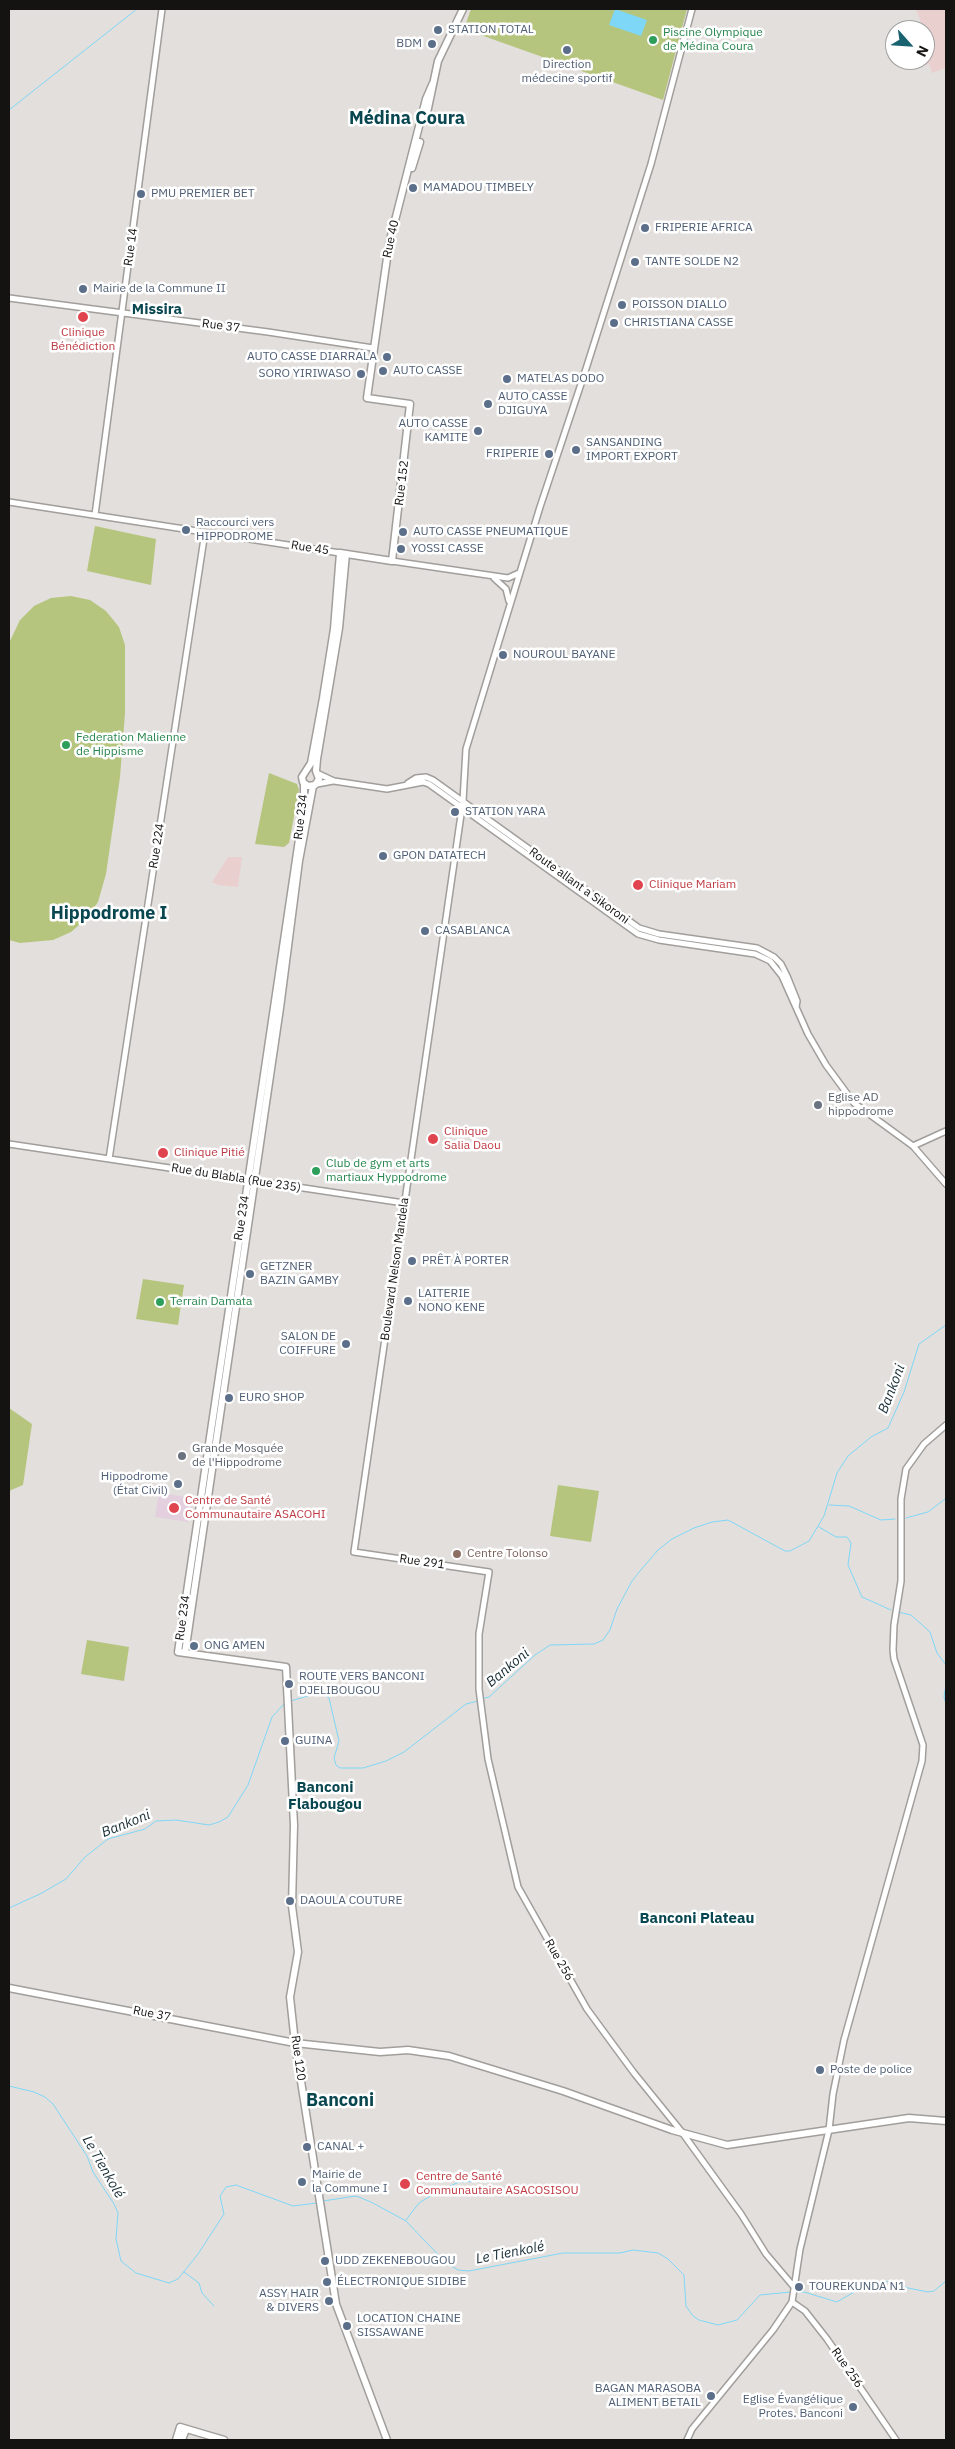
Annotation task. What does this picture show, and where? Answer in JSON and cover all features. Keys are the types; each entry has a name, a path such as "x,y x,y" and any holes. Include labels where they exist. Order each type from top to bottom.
{"main road":[{"name":"Rue 40","path":"369,399 373,348 389,244 426,99 433,83 441,52 463,9"},
{"name":"Rue 40","path":"369,399 393,245 433,91 433,83"},
{"name":"Rue 152","path":"369,399 410,404 392,561"},
{"name":"Rue 45","path":"343,553 392,561"},
{"path":"318,772 308,769 312,758 334,629 343,553"},
{"name":"Rue 234","path":"181,1652 300,861 318,772 339,628 343,553"},
{"name":"Rue 234","path":"251,1180 304,806 302,775 308,769"},
{"path":"304,783 315,785"},
{"name":"Rue 120","path":"181,1652 286,1667 294,1826 292,1906 298,1952 290,1997 295,2043 336,2304 387,2440"},
{"name":"Rue 37","path":"9,1988 295,2043 380,2052 408,2050 449,2056 563,2091 672,2130 727,2145 909,2118 946,2121"},
{"path":"176,2440 183,2428"},
{"path":"182,2440 183,2428"},
{"path":"183,2428 224,2440"}],"street":[{"name":"Rue 14","path":"95,515 162,9"},
{"name":"Boulevard Nelson Mandela","path":"354,1552 463,801 466,749 509,604 651,164 692,9"},
{"name":"Rue 37","path":"9,298 373,348"},
{"name":"Rue 45","path":"9,502 343,553"},
{"name":"Rue 224","path":"109,1159 204,532"},
{"name":"Rue 45","path":"392,561 508,578 519,573"},
{"path":"492,576 506,589 509,604"},
{"path":"318,772 334,781"},
{"name":"Route allant a Sikoroni","path":"405,784 416,778 426,777 463,801 639,928 660,934 756,948 774,957 781,964 787,976 797,1001 796,1010"},
{"path":"315,785 334,781 387,789 405,784 423,782 429,784 638,934 659,940 755,954 770,962 782,976 796,1010 826,1065 854,1103 913,1146 946,1184"},
{"path":"913,1146 946,1131"},
{"name":"Rue du Blabla (Rue 235)","path":"9,1144 404,1204"},
{"path":"687,2440 692,2429 773,2330 792,2302 800,2249 829,2130 833,2094 844,2040 923,1754 923,1745 894,1659 893,1650 895,1614 901,1581 901,1499 903,1477 906,1469 918,1452 946,1425"},
{"name":"Rue 291","path":"354,1552 489,1572"},
{"name":"Rue 256","path":"489,1572 479,1634 479,1694 488,1759 518,1887 587,2009 634,2074 681,2131 741,2214 766,2254 794,2287"},
{"name":"Rue 256","path":"792,2302 805,2311 827,2339 896,2440"}],"shaded area":[{"path":"916,9 946,9 946,68 932,73 931,70 935,70 935,20 920,20"},
{"path":"228,857 242,857 238,887 218,885 212,882"},
{"name":"Centre de Santé Communautaire ASACOHI","path":"159,1493 193,1498 189,1522 155,1517"}],"green space":[{"path":"471,9 687,9 663,100 464,29"},
{"path":"95,526 156,539 151,585 87,571"},
{"name":"Federation Malienne de Hippisme","path":"71,596 90,600 106,611 119,627 125,645 125,713 120,777 106,874 98,902 86,919 71,932 53,940 20,943 9,940 9,643 20,620 34,606 51,598"},
{"path":"269,773 297,784 299,790 289,843 284,847 255,844"},
{"name":"Terrain Damata","path":"143,1279 184,1285 178,1325 136,1319"},
{"path":"9,1408 32,1424 23,1485 9,1491"},
{"path":"558,1485 599,1491 591,1542 550,1536"},
{"path":"87,1640 129,1647 124,1681 81,1674"}],"water":[{"path":"615,9 647,20 641,36 609,25"}],"waterway":[{"path":"9,110 137,9"},
{"name":"Bankoni","path":"481,1699 489,1697 535,1655 550,1645 594,1644 603,1640 610,1630 617,1609 632,1581 640,1571 658,1550 672,1539 694,1528 712,1522 728,1520 785,1551 790,1551 809,1541 824,1516 837,1473 848,1456 871,1437 888,1428 904,1392 919,1344 946,1325"},
{"path":"906,1518 928,1512 945,1499"},
{"path":"829,1505 849,1506 881,1520 895,1519"},
{"path":"819,1527 836,1537 847,1537 851,1543 848,1565 862,1597 891,1610"},
{"path":"898,1612 911,1615 930,1632 937,1653 946,1665"},
{"path":"946,1684 944,1697 946,1704"},
{"name":"Bankoni","path":"291,1701 314,1694 324,1694 329,1698 339,1741 334,1758 336,1765 340,1768 363,1768 386,1761 404,1752 466,1704 478,1701"},
{"name":"Bankoni","path":"9,1908 40,1894 66,1879 85,1857 108,1839 145,1829 156,1821 176,1820 209,1825 228,1817 248,1785 272,1717 285,1703"},
{"name":"Le Tienkolé","path":"9,2086 34,2092 45,2097 53,2104 87,2156 93,2172 114,2204 118,2213 116,2239 121,2261 136,2273 169,2283 178,2279 198,2254 224,2214 220,2196 226,2187 236,2185 293,2206 317,2203"},
{"path":"406,2220 419,2203 437,2192 459,2182 487,2181"},
{"name":"Le Tienkolé","path":"323,2201 356,2196 371,2202 406,2221 445,2262 458,2270 469,2271 563,2253 620,2253 633,2250 658,2253 668,2259 684,2275 686,2306 693,2316 699,2320 718,2325 737,2320 760,2295 791,2292"},
{"path":"184,2272 199,2283 202,2293 214,2306"},
{"name":"Le Tienkolé","path":"795,2292 804,2292 837,2302 866,2285 892,2281 908,2288 928,2292 934,2291 946,2281"}],"place":[{"name":"STATION TOTAL","path":"438,30"},
{"name":"Piscine Olympique de Médina Coura","path":"653,40"},
{"name":"BDM","path":"432,44"},
{"name":"Direction médecine sportif","path":"567,50"},
{"name":"MAMADOU TIMBELY","path":"413,188"},
{"name":"PMU PREMIER BET","path":"141,194"},
{"name":"FRIPERIE AFRICA","path":"645,228"},
{"name":"TANTE SOLDE N2","path":"635,262"},
{"name":"Mairie de la Commune II","path":"83,289"},
{"name":"POISSON DIALLO","path":"622,305"},
{"name":"Clinique Bénédiction","path":"83,317"},
{"name":"CHRISTIANA CASSE","path":"614,323"},
{"name":"AUTO CASSE DIARRALA","path":"387,357"},
{"name":"AUTO CASSE","path":"383,371"},
{"name":"SORO YIRIWASO","path":"361,374"},
{"name":"MATELAS DODO","path":"507,379"},
{"name":"AUTO CASSE DJIGUYA","path":"488,404"},
{"name":"AUTO CASSE KAMITE","path":"478,431"},
{"name":"SANSANDING IMPORT EXPORT","path":"576,450"},
{"name":"FRIPERIE","path":"549,454"},
{"name":"Raccourci vers HIPPODROME","path":"186,530"},
{"name":"AUTO CASSE PNEUMATIQUE","path":"403,532"},
{"name":"YOSSI CASSE","path":"401,549"},
{"name":"NOUROUL BAYANE","path":"503,655"},
{"name":"Federation Malienne de Hippisme","path":"66,745"},
{"name":"STATION YARA","path":"455,812"},
{"name":"GPON DATATECH","path":"383,856"},
{"name":"Clinique Mariam","path":"638,885"},
{"name":"CASABLANCA","path":"425,931"},
{"name":"Eglise AD hippodrome","path":"818,1105"},
{"name":"Clinique Salia Daou","path":"433,1139"},
{"name":"Clinique Pitié","path":"163,1153"},
{"name":"Club de gym et arts martiaux Hyppodrome","path":"316,1171"},
{"name":"PRÊT À PORTER","path":"412,1261"},
{"name":"GETZNER BAZIN GAMBY","path":"250,1274"},
{"name":"LAITERIE NONO KENE","path":"408,1301"},
{"name":"Terrain Damata","path":"160,1302"},
{"name":"SALON DE COIFFURE","path":"346,1344"},
{"name":"EURO SHOP","path":"229,1398"},
{"name":"Grande Mosquée de l'Hippodrome","path":"182,1456"},
{"name":"Hippodrome (État Civil)","path":"178,1484"},
{"name":"Centre de Santé Communautaire ASACOHI","path":"174,1508"},
{"name":"Centre Tolonso","path":"457,1554"},
{"name":"ONG AMEN","path":"194,1646"},
{"name":"ROUTE VERS BANCONI DJELIBOUGOU","path":"289,1684"},
{"name":"GUINA","path":"285,1741"},
{"name":"DAOULA COUTURE","path":"290,1901"},
{"name":"Poste de police","path":"820,2070"},
{"name":"CANAL +","path":"307,2147"},
{"name":"Mairie de la Commune I","path":"302,2182"},
{"name":"Centre de Santé Communautaire ASACOSISOU","path":"405,2184"},
{"name":"UDD ZEKENEBOUGOU","path":"325,2261"},
{"name":"ÉLECTRONIQUE SIDIBE","path":"327,2282"},
{"name":"TOUREKUNDA N1","path":"799,2287"},
{"name":"ASSY HAIR & DIVERS","path":"329,2301"},
{"name":"LOCATION CHAINE SISSAWANE","path":"347,2326"},
{"name":"BAGAN MARASOBA ALIMENT BETAIL","path":"711,2396"},
{"name":"Eglise Évangélique Protes. Banconi","path":"853,2407"}],"district":[{"name":"Médina Coura","path":"407,119"},
{"name":"Missira","path":"157,310"},
{"name":"Hippodrome I","path":"109,914"},
{"name":"Banconi Flabougou","path":"325,1796"},
{"name":"Banconi Plateau","path":"697,1919"},
{"name":"Banconi","path":"340,2101"}]}
